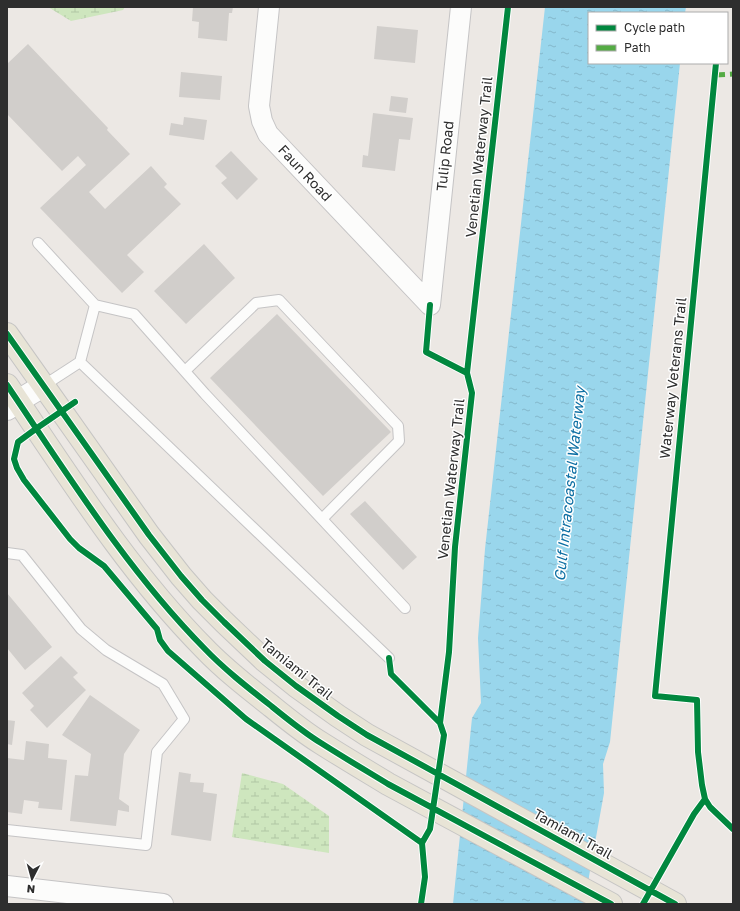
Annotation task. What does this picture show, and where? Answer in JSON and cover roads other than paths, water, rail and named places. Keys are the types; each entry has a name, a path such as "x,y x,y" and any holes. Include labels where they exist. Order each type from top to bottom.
{"main road":[{"name":"Tamiami Trail","path":"7,334 149,535 181,576 202,600 265,661 296,686 367,735 675,904"},
{"path":"11,398 122,551 163,602 204,648 244,684 289,720 320,742 388,784 611,904"}],"street":[{"name":"Faun Road","path":"269,7 259,106 262,121 268,134 430,305"},
{"name":"Tulip Road","path":"430,305 461,7"},
{"path":"11,398 43,386"},
{"path":"7,886 163,904"}],"lane":[{"path":"38,243 95,305 134,314 405,608"},
{"path":"185,371 256,303 279,300 398,426 399,441 322,519"},
{"path":"43,386 80,362 95,305"},
{"path":"80,362 389,658"},
{"path":"7,553 22,555 81,629 106,650 163,684 184,719 157,752 146,845 7,830"}],"water":[{"name":"Gulf Intracoastal Waterway","path":"545,7 686,7 685,12 588,12 588,64 680,64 610,742 603,764 604,793 584,904 453,904 472,718 481,703 478,638 485,549"}]}
